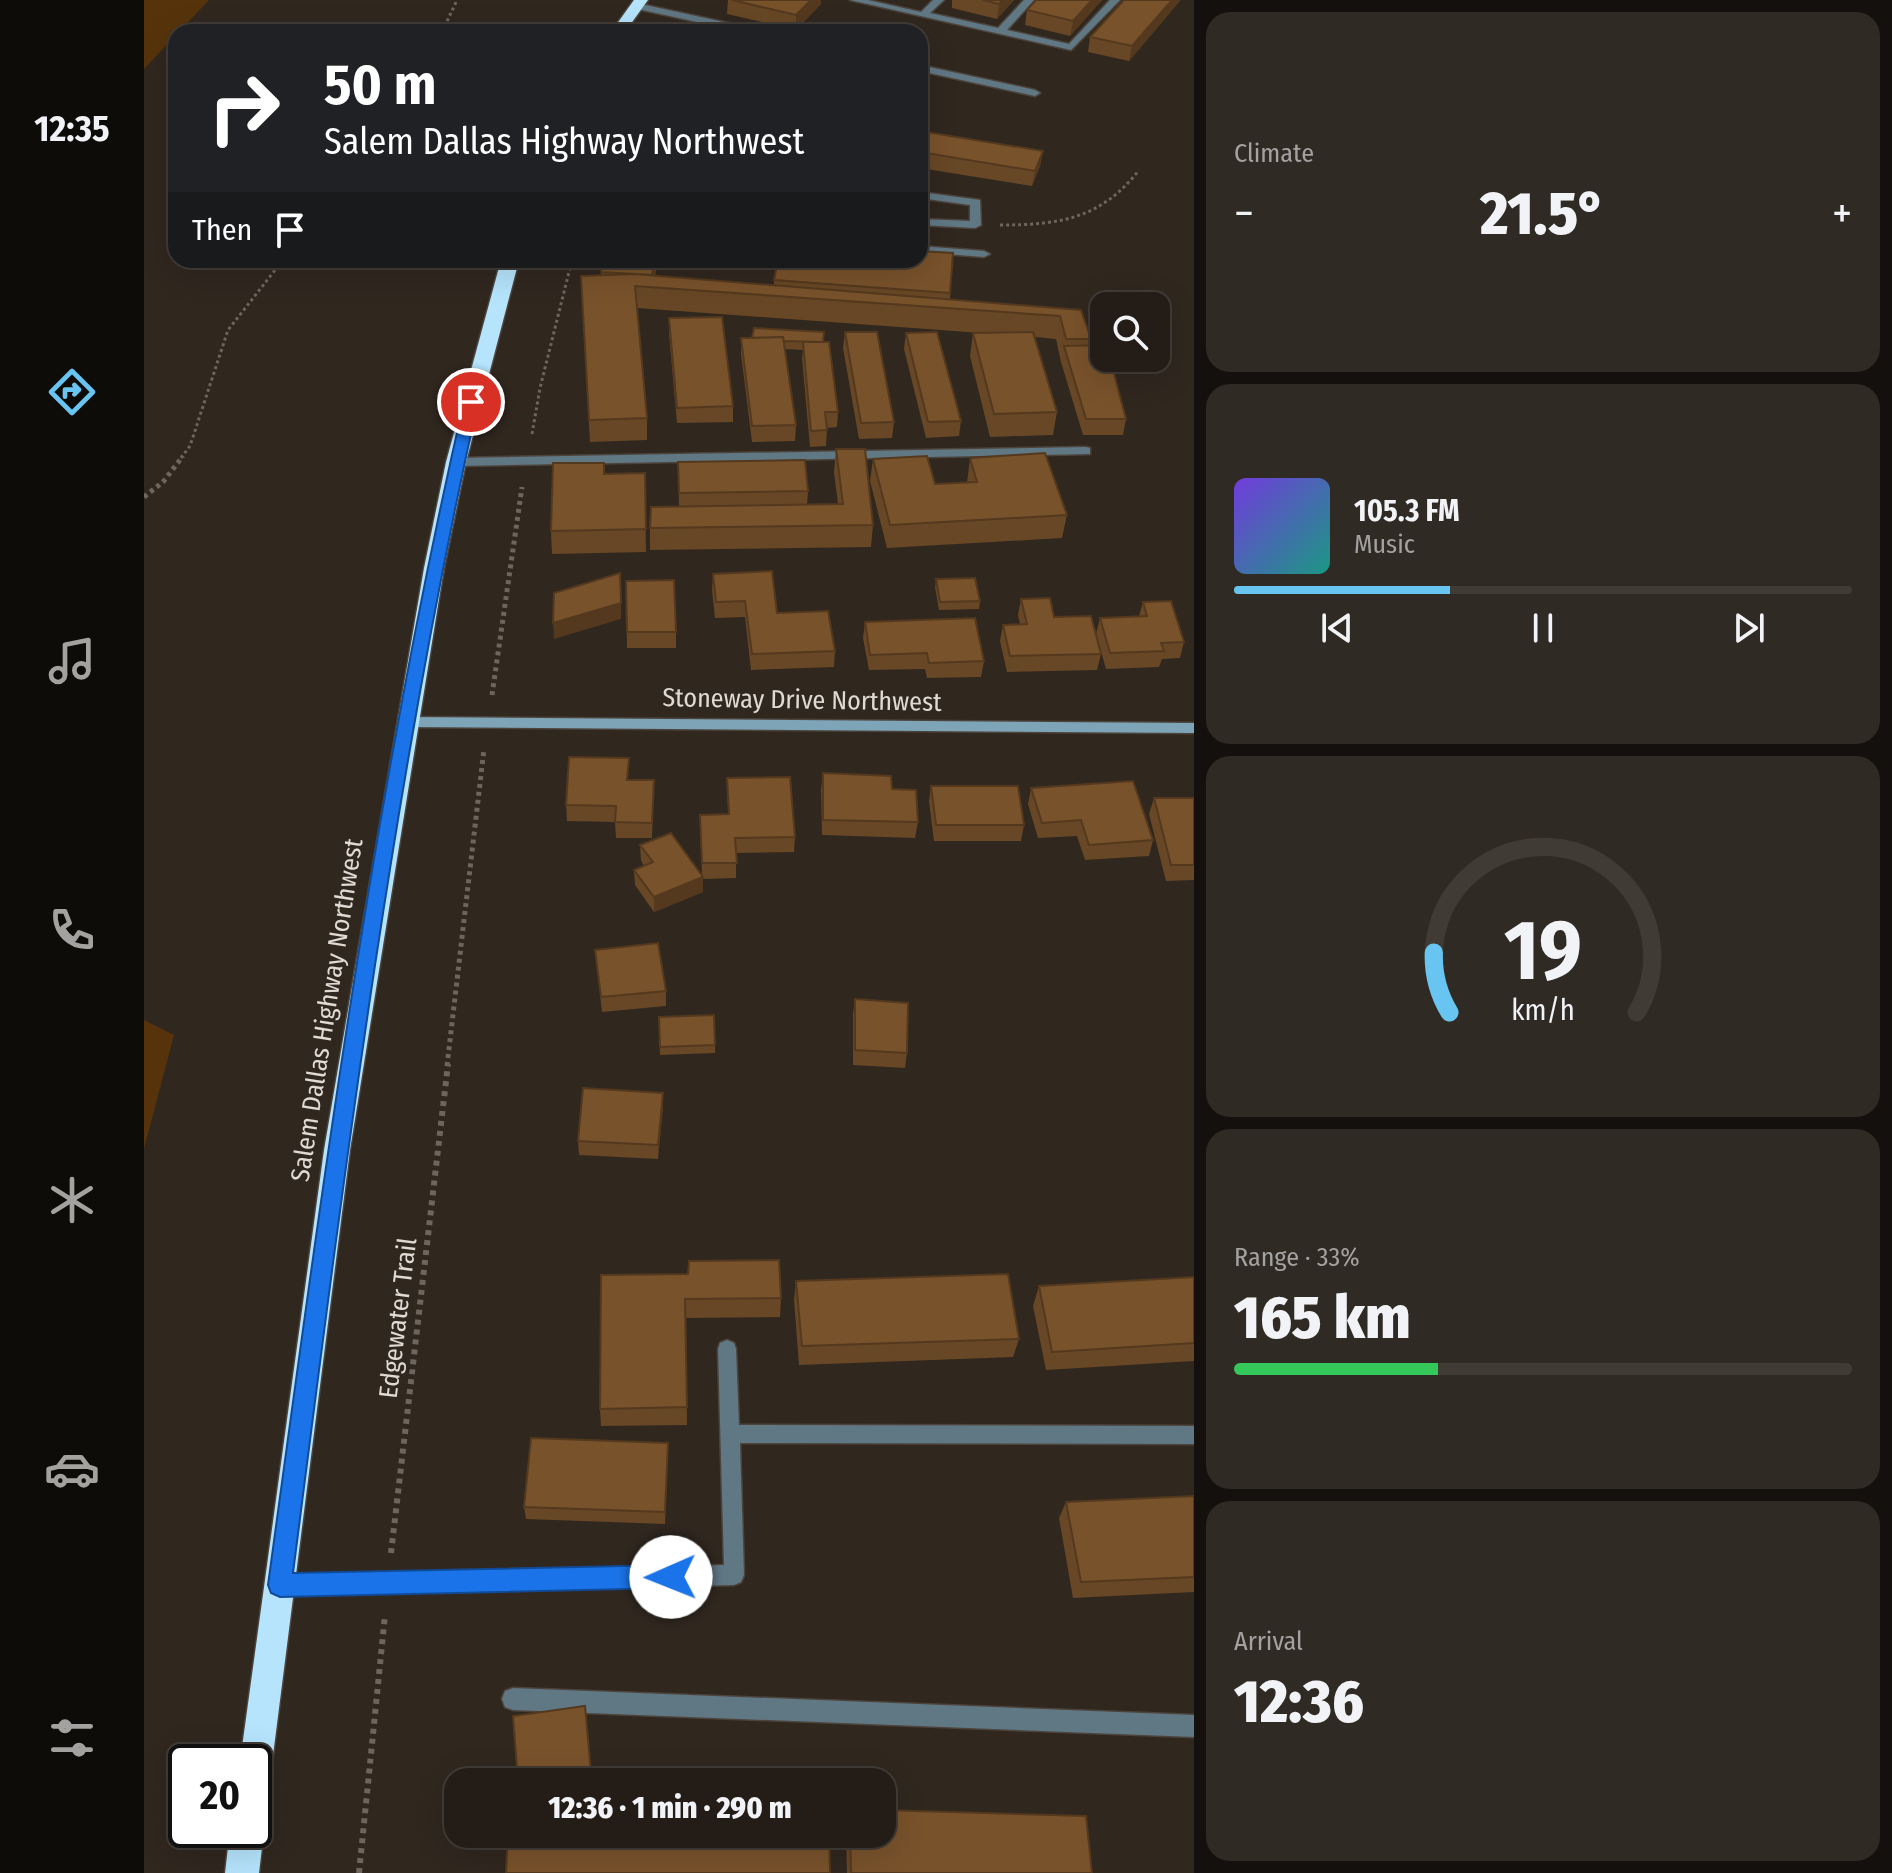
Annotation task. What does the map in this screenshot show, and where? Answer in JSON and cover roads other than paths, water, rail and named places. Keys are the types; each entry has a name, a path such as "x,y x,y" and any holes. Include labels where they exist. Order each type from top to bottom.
{"highway":[{"path":"624,24 639,3"},
{"name":"Salem Dallas Highway Northwest","path":"259,1744 337,1150 434,568 456,462 508,268"},
{"path":"242,1873 245,1848"}],"street":[{"name":"Stoneway Drive Northwest","path":"409,722 1194,728"}],"lane":[{"path":"855,0 1071,47 1115,0"},
{"path":"923,15 939,0"},
{"path":"1000,32 1029,0"},
{"path":"639,3 724,24"},
{"path":"928,70 1035,93"},
{"path":"928,196 976,202 975,225 928,222"},
{"path":"928,250 984,254"},
{"path":"456,462 1086,451"},
{"path":"280,1585 734,1575 727,1349"},
{"path":"730,1434 1194,1435"},
{"path":"513,1699 1194,1726"}]}
